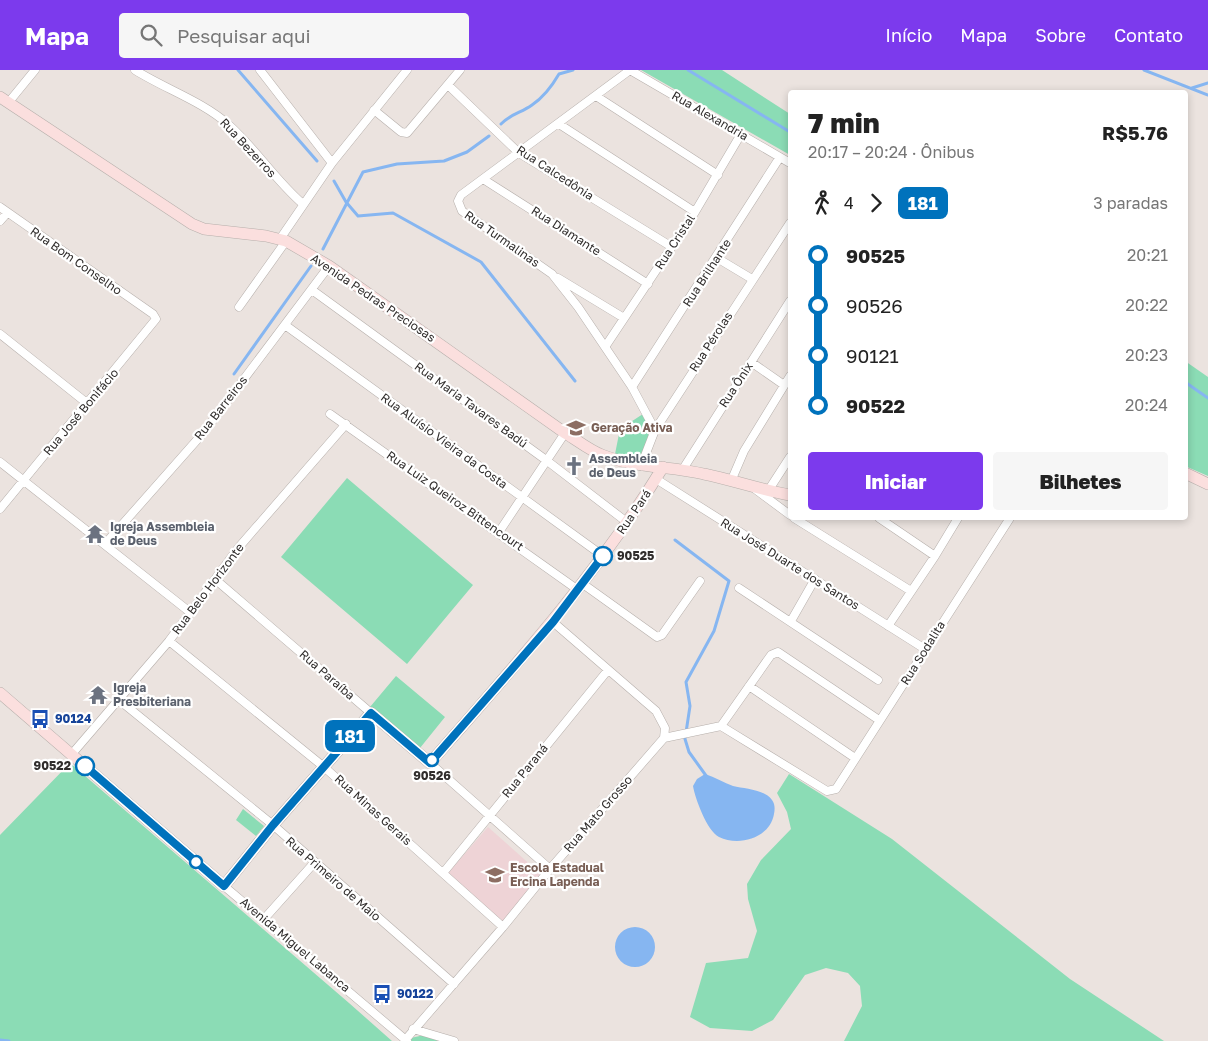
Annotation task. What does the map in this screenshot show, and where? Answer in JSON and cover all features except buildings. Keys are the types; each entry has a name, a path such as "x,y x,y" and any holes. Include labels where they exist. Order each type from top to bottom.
{"main road":[{"name":"Avenida Pedras Preciosas","path":"4,100 192,224 204,229 283,240 329,266 566,433 600,454 641,466 682,469 788,495"},
{"name":"Rua Pará","path":"430,763 553,622 628,523 663,467"},
{"path":"1188,474 1208,484"},
{"name":"Avenida Miguel Labanca","path":"0,693 224,886"},
{"path":"224,886 273,825 371,713"},
{"name":"Rua Paraíba","path":"371,713 430,763"}],"street":[{"path":"4,100 36,70"},
{"name":"Rua Bezerros","path":"135,70 214,114 229,125 284,187 303,204"},
{"path":"260,70 332,162"},
{"path":"239,307 283,240 303,204 332,162 407,70"},
{"path":"374,110 401,132 407,133 460,70"},
{"name":"Rua Turmalinas","path":"630,70 461,195 458,201 459,206 552,274 578,307 632,387 655,430"},
{"name":"Rua Alexandria","path":"630,70 788,162"},
{"name":"Rua Calcedônia","path":"448,85 519,153 672,247"},
{"path":"596,96 718,176"},
{"path":"559,124 695,212"},
{"name":"Rua Cristal","path":"604,347 695,212 718,176 741,134"},
{"name":"Rua Brilhante","path":"632,387 717,258 780,157"},
{"name":"Rua Diamante","path":"484,178 648,284"},
{"name":"Rua Bom Conselho","path":"0,207 153,314"},
{"path":"0,221 7,213"},
{"name":"Rua Pérolas","path":"641,466 655,430 788,226"},
{"path":"717,258 752,279"},
{"name":"Rua Barreiros","path":"105,544 204,432 329,266"},
{"path":"552,274 624,318"},
{"name":"Rua Maria Tavares Badú","path":"312,290 546,460 628,523"},
{"name":"Rua Ônix","path":"682,469 788,304"},
{"name":"Rua José Bonifácio","path":"0,509 155,322 153,314"},
{"name":"Rua Aluísio Vieira da Costa","path":"285,325 603,556"},
{"path":"0,334 88,404"},
{"path":"751,362 784,385"},
{"path":"732,480 744,452 788,379"},
{"name":"Rua Luiz Queiroz Bittencourt","path":"330,414 499,532 657,637 662,635 700,581"},
{"name":"Rua Belo Horizonte","path":"71,755 169,641 239,547 346,424"},
{"path":"499,532 566,433"},
{"path":"768,491 788,460"},
{"path":"0,462 191,613"},
{"name":"Rua José Duarte dos Santos","path":"656,479 925,649"},
{"path":"749,485 788,514"},
{"path":"797,520 911,591"},
{"path":"882,520 935,556"},
{"path":"888,626 957,520"},
{"name":"Rua Sodalita","path":"721,726 827,791 836,789 1009,520"},
{"path":"791,621 816,579"},
{"name":"Rua Paraíba","path":"216,580 371,713"},
{"path":"739,588 878,680"},
{"path":"553,622 656,711 666,728 664,738 721,726 771,655 778,652 879,720"},
{"name":"Rua Minas Gerais","path":"169,641 324,767 503,927"},
{"name":"Rua Paraná","path":"443,873 608,670"},
{"path":"749,686 855,758"},
{"name":"Rua Primeiro de Maio","path":"119,700 273,825 454,984"},
{"name":"Rua Mato Grosso","path":"407,1040 414,1029 503,927 550,869 664,738"},
{"name":"Rua Paraíba","path":"430,763 550,869"},
{"path":"264,919 314,863"},
{"name":"Avenida Miguel Labanca","path":"224,886 407,1040"},
{"path":"414,1029 454,1041"}],"shaded area":[{"name":"Escola Estadual Ercina Lapenda","path":"488,827 543,876 503,923 447,874"}],"green space":[{"path":"641,70 722,70 788,113 788,154"},
{"path":"1188,363 1208,377 1208,476 1188,467"},
{"path":"646,412 655,430 641,466 614,459 620,429"},
{"path":"347,478 473,585 407,664 281,557"},
{"path":"396,676 445,717 420,748 370,707"},
{"path":"70,763 392,1041 0,1041 0,835"},
{"path":"789,774 892,839 1070,979 1164,1041 844,1041 862,1006 860,986 848,973 826,968 805,975 773,1020 752,1031 710,1028 690,1017 706,963 748,958 757,931 748,899 747,884 761,860 791,829 787,812 777,793"},
{"path":"243,809 264,826 256,836 236,820"},
{"path":"429,1034 454,1041 407,1041 406,1039"}],"water":[{"path":"705,774 733,786 754,790 769,796 774,803 775,810 767,829 752,838 735,841 727,840 715,834 702,814 693,786 697,779"},
{"path":"635,927 649,933 655,947 649,961 635,967 621,961 615,947 621,933"}],"waterway":[{"path":"238,70 317,161"},
{"path":"501,124 528,108 540,98 551,87 559,74 573,70"},
{"path":"688,70 788,131"},
{"path":"1144,70 1208,95"},
{"path":"1192,88 1208,83"},
{"path":"323,249 363,172 397,164 444,161 467,152 489,136"},
{"path":"334,181 346,202 358,216 393,213 481,262 575,381"},
{"path":"234,374 311,266"},
{"path":"1188,384 1208,398"},
{"path":"675,540 729,581 714,631 686,682 690,706 685,739 689,752 707,777"},
{"path":"0,1040 9,1041"}],"bus line":[{"name":"181","path":"85,766 224,886 273,825 371,713 430,763 553,622 603,556"}],"place":[{"name":"Geração Ativa","path":"576,428"},
{"name":"Assembleia de Deus","path":"574,466"},
{"name":"Igreja Assembleia de Deus","path":"95,534"},
{"name":"90525","path":"603,556"},
{"name":"Igreja Presbiteriana","path":"98,695"},
{"name":"90124","path":"40,719"},
{"name":"90526","path":"432,760"},
{"name":"90522","path":"85,766"},
{"name":"Escola Estadual Ercina Lapenda","path":"495,875"},
{"name":"90122","path":"382,994"}]}
